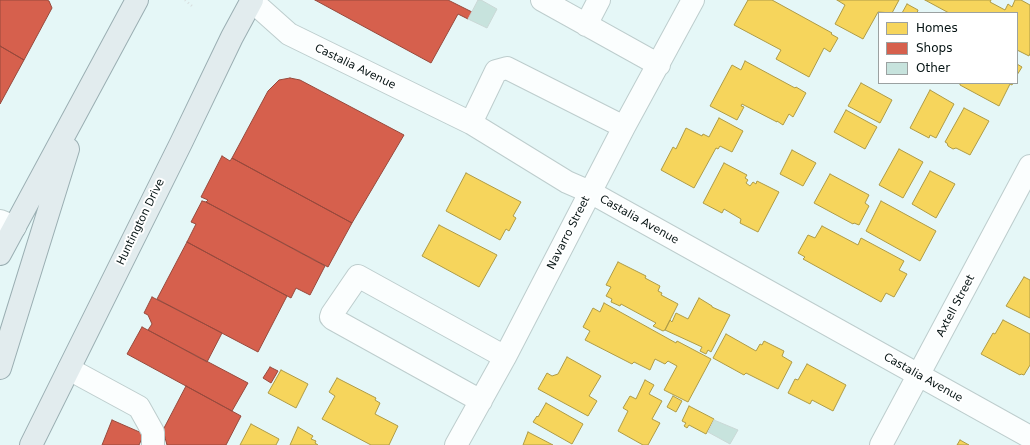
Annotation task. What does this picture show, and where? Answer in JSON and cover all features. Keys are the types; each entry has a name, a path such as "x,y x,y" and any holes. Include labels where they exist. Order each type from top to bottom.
{"main road":[{"name":"Huntington Drive","path":"32,444 232,37 252,1"},
{"path":"0,254 7,224 82,102 132,2"},
{"path":"0,368 82,102"}],"street":[{"path":"542,0 659,65"},
{"path":"586,25 600,0"},
{"name":"Navarro Street","path":"456,445 505,357 624,127 693,0"},
{"name":"Castalia Avenue","path":"252,1 289,34 471,123 567,182 590,192 1030,437"},
{"path":"471,123 496,72 506,68 624,127"},
{"name":"Axtell Street","path":"881,445 1030,166"},
{"path":"481,401 333,319 331,317 332,314 358,276 505,357"},
{"path":"68,369 139,407 153,432 153,445"}],"path":[{"path":"185,0 192,6"}],"building: Homes":[{"path":"748,0 772,0 832,33 831,34 838,38 830,52 824,48 809,77 776,59 781,50 734,25"},
{"path":"837,0 899,0 893,12 878,12 863,39 835,24 845,5"},
{"path":"925,0 991,0 990,2 1005,10 1008,4 1012,7 1015,0 1021,0 1030,5 1029,56 1018,50 1018,12 947,12"},
{"path":"907,4 918,10 917,12 903,12"},
{"path":"745,61 806,93 793,117 789,114 783,125 742,104 741,106 744,107 737,120 710,106 732,65 741,70"},
{"path":"1018,65 1022,67 1018,73"},
{"path":"861,83 892,100 880,123 848,106"},
{"path":"960,84 1010,84 999,106"},
{"path":"930,90 954,104 936,138 930,135 929,138 910,128"},
{"path":"964,108 989,121 970,155 956,148 953,149 945,142"},
{"path":"846,110 877,127 865,149 834,132"},
{"path":"719,118 743,131 732,152 720,146 718,149 716,148 694,188 661,170 673,147 676,149 686,128 702,136 703,134 709,137"},
{"path":"899,149 923,162 903,198 879,185"},
{"path":"792,150 816,163 803,186 780,174"},
{"path":"724,163 747,175 745,178 748,180 746,183 750,186 753,182 756,184 757,181 779,192 758,232 740,223 741,219 724,209 722,213 703,203"},
{"path":"930,171 955,184 936,218 912,204"},
{"path":"466,173 521,202 513,216 516,218 509,231 506,229 500,240 446,211"},
{"path":"830,174 869,195 865,203 869,206 859,225 853,224 814,203"},
{"path":"881,201 936,231 920,261 866,231"},
{"path":"439,225 497,255 479,287 422,256"},
{"path":"822,226 858,245 861,238 904,261 899,270 907,274 894,297 886,293 881,302 803,259 805,257 798,253 808,235 815,238"},
{"path":"618,262 646,276 645,278 660,286 658,291 662,293 661,295 678,304 665,330 663,331 653,326 656,323 621,304 620,306 611,302 612,299 606,296 611,287 606,285"},
{"path":"1024,277 1030,280 1030,318 1006,306"},
{"path":"699,298 712,307 730,315 711,352 708,350 706,354 700,351 702,347 665,330 670,320 672,322 676,313 688,319"},
{"path":"604,303 676,343 677,341 711,359 688,402 664,390 677,366 668,361 665,364 655,359 650,370 634,362 632,364 585,340 590,331 583,327 593,308 600,312"},
{"path":"1003,320 1030,334 1030,365 1024,375 1020,375 981,354 993,333 995,334"},
{"path":"726,334 756,351 760,344 762,345 764,341 784,351 782,356 792,362 778,389 746,373 744,375 713,358"},
{"path":"567,357 601,376 589,396 597,401 588,416 538,389 547,373 552,376 558,374"},
{"path":"807,364 846,385 833,411 812,400 810,404 788,393 795,379 798,380"},
{"path":"281,370 308,384 296,408 268,393"},
{"path":"337,378 376,398 375,400 380,403 375,414 398,426 389,445 371,445 322,419 335,396 329,392"},
{"path":"645,380 654,385 649,394 662,401 652,419 660,423 648,445 643,445 618,431 628,411 623,408 630,396 636,399"},
{"path":"673,396 682,401 676,412 667,407"},
{"path":"546,403 583,424 572,444 533,422 537,416 538,417"},
{"path":"689,406 714,419 706,434 689,425 687,428 684,426 686,423 682,421"},
{"path":"251,424 279,439 276,445 240,445"},
{"path":"298,427 313,436 311,439 316,441 315,443 318,445 290,445"},
{"path":"528,432 553,445 523,445"},
{"path":"960,440 969,445 957,445"}],"building: Shops":[{"path":"0,0 47,0 52,8 24,60 0,46"},
{"path":"315,0 448,0 472,12 468,19 458,14 431,63"},
{"path":"0,46 24,60 0,104"},
{"path":"290,78 300,80 404,135 352,223 232,158 268,91 279,80"},
{"path":"222,156 230,161 232,158 352,223 328,267 206,202 208,200 201,197"},
{"path":"202,201 325,266 310,295 296,288 291,298 187,242 196,224 191,222"},
{"path":"187,242 287,296 258,352 157,299"},
{"path":"152,297 222,333 207,362 148,330 152,324 148,315 144,313"},
{"path":"142,327 248,383 232,411 127,354"},
{"path":"270,367 278,371 271,383 263,378"},
{"path":"186,386 241,416 226,445 167,445 163,430"},
{"path":"112,420 144,434 139,445 102,445"}],"building: Other":[{"path":"478,0 481,0 497,9 487,28 468,19"},
{"path":"714,420 738,430 730,444 708,432"}]}
